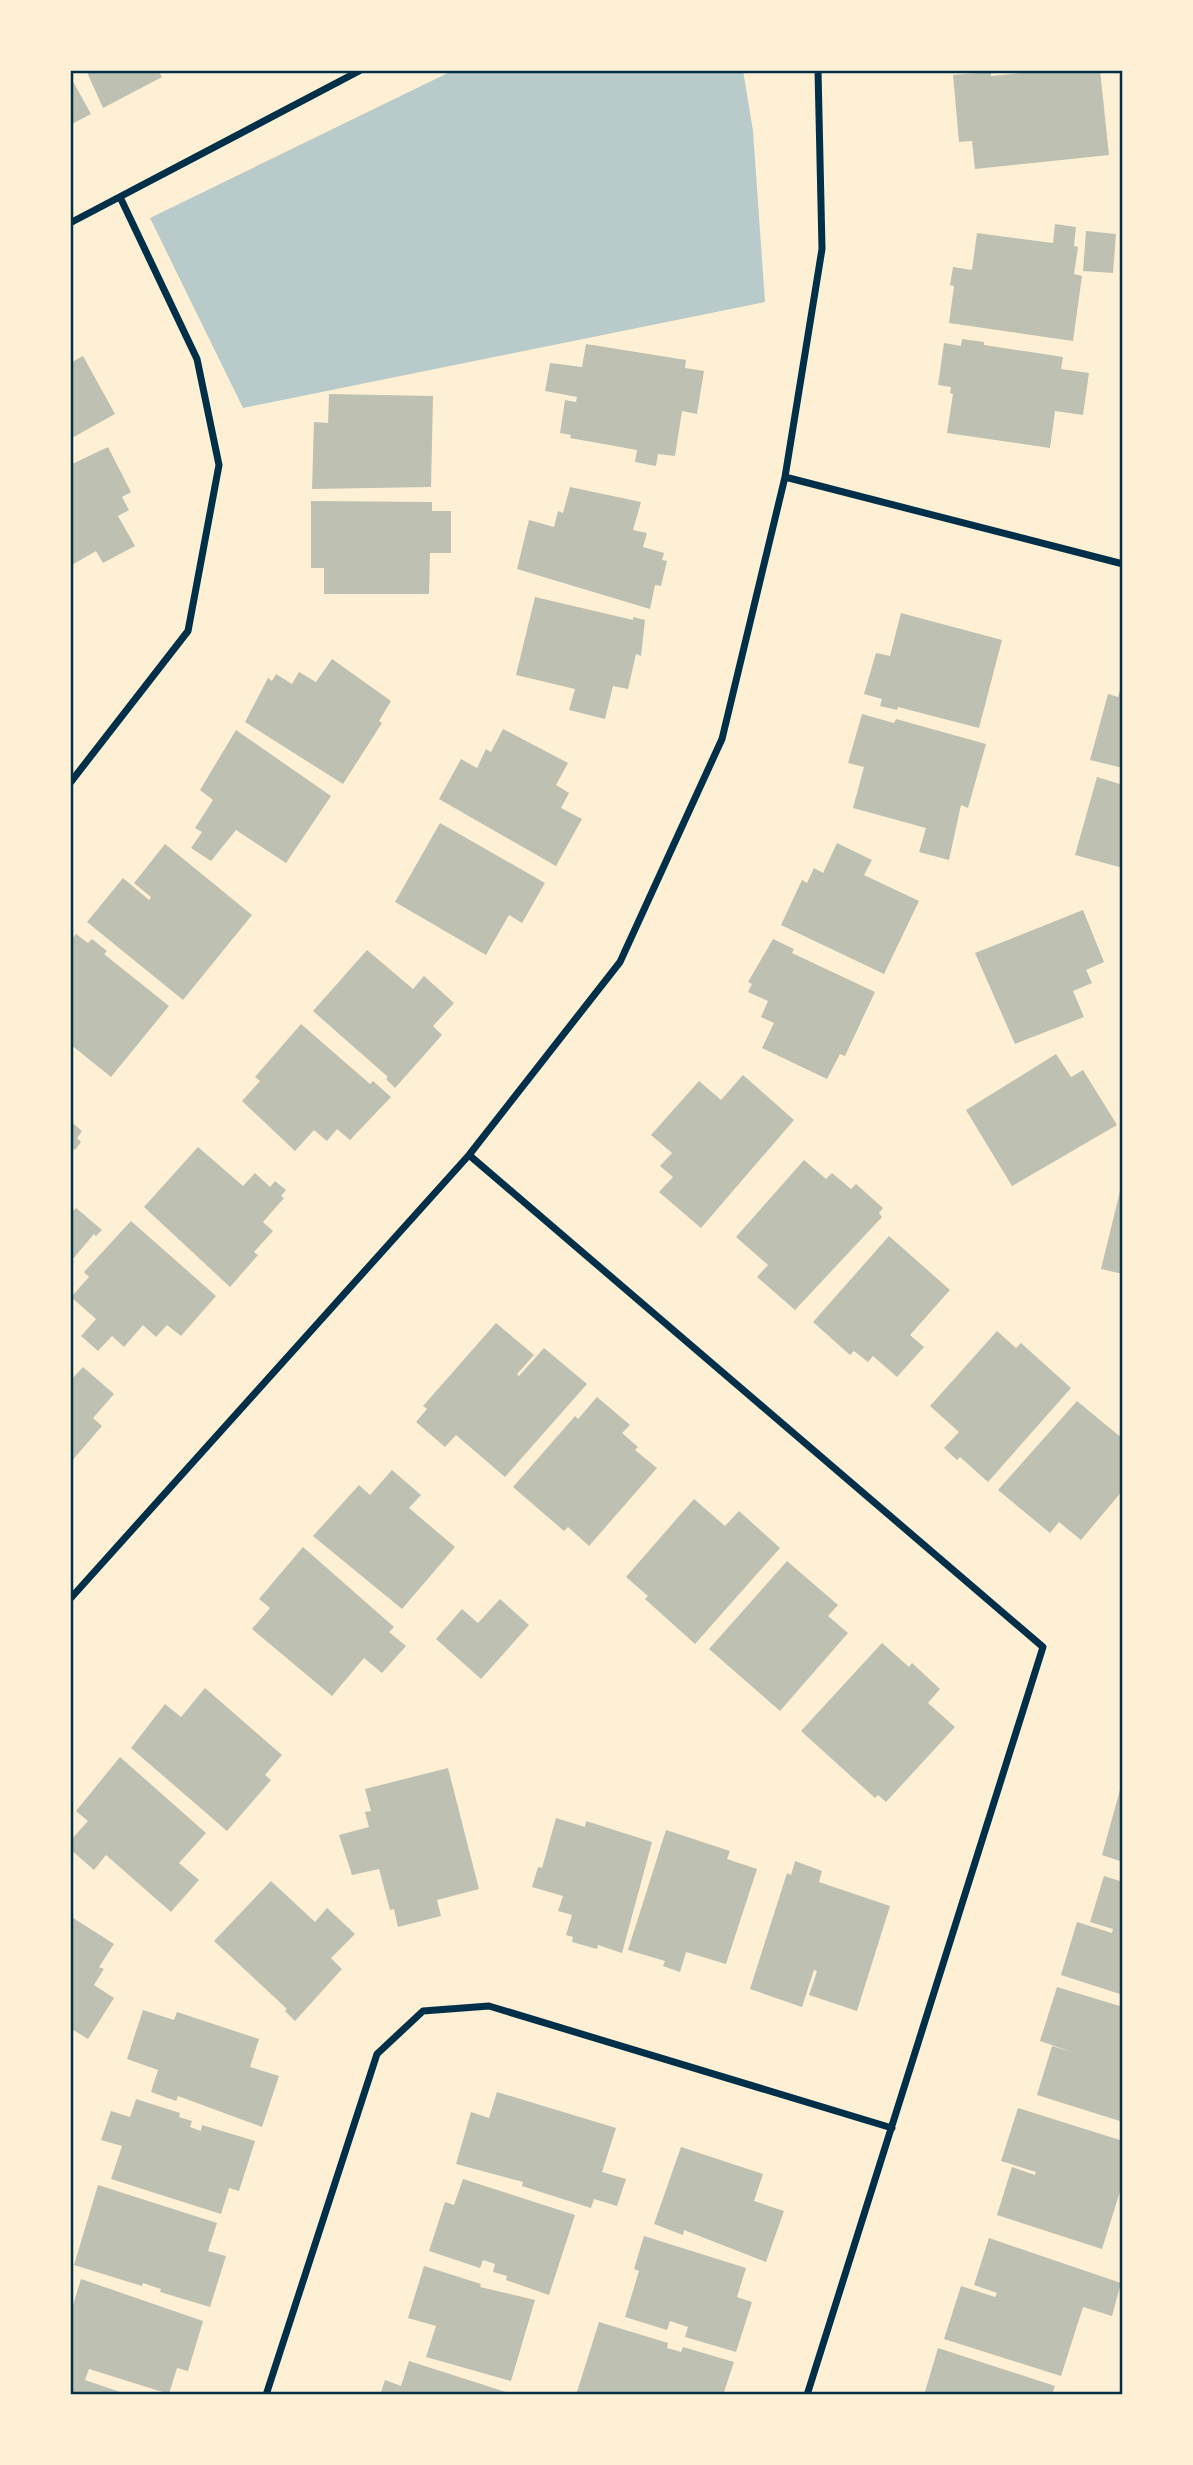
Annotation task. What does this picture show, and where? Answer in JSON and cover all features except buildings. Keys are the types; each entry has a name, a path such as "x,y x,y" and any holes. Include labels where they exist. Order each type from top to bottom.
{"street":[{"path":"70,223 361,70"},
{"path":"70,1599 469,1155 620,962 626,950 722,739 785,477 822,249 818,70"},
{"path":"70,783 188,631 219,465 197,359 120,197"},
{"path":"785,477 1123,564"},
{"path":"469,1155 1043,1647 807,2395"},
{"path":"266,2395 377,2054 423,2011 489,2006 892,2128"}],"shaded area":[{"path":"454,70 743,70 753,131 765,302 243,408 150,218"}]}
